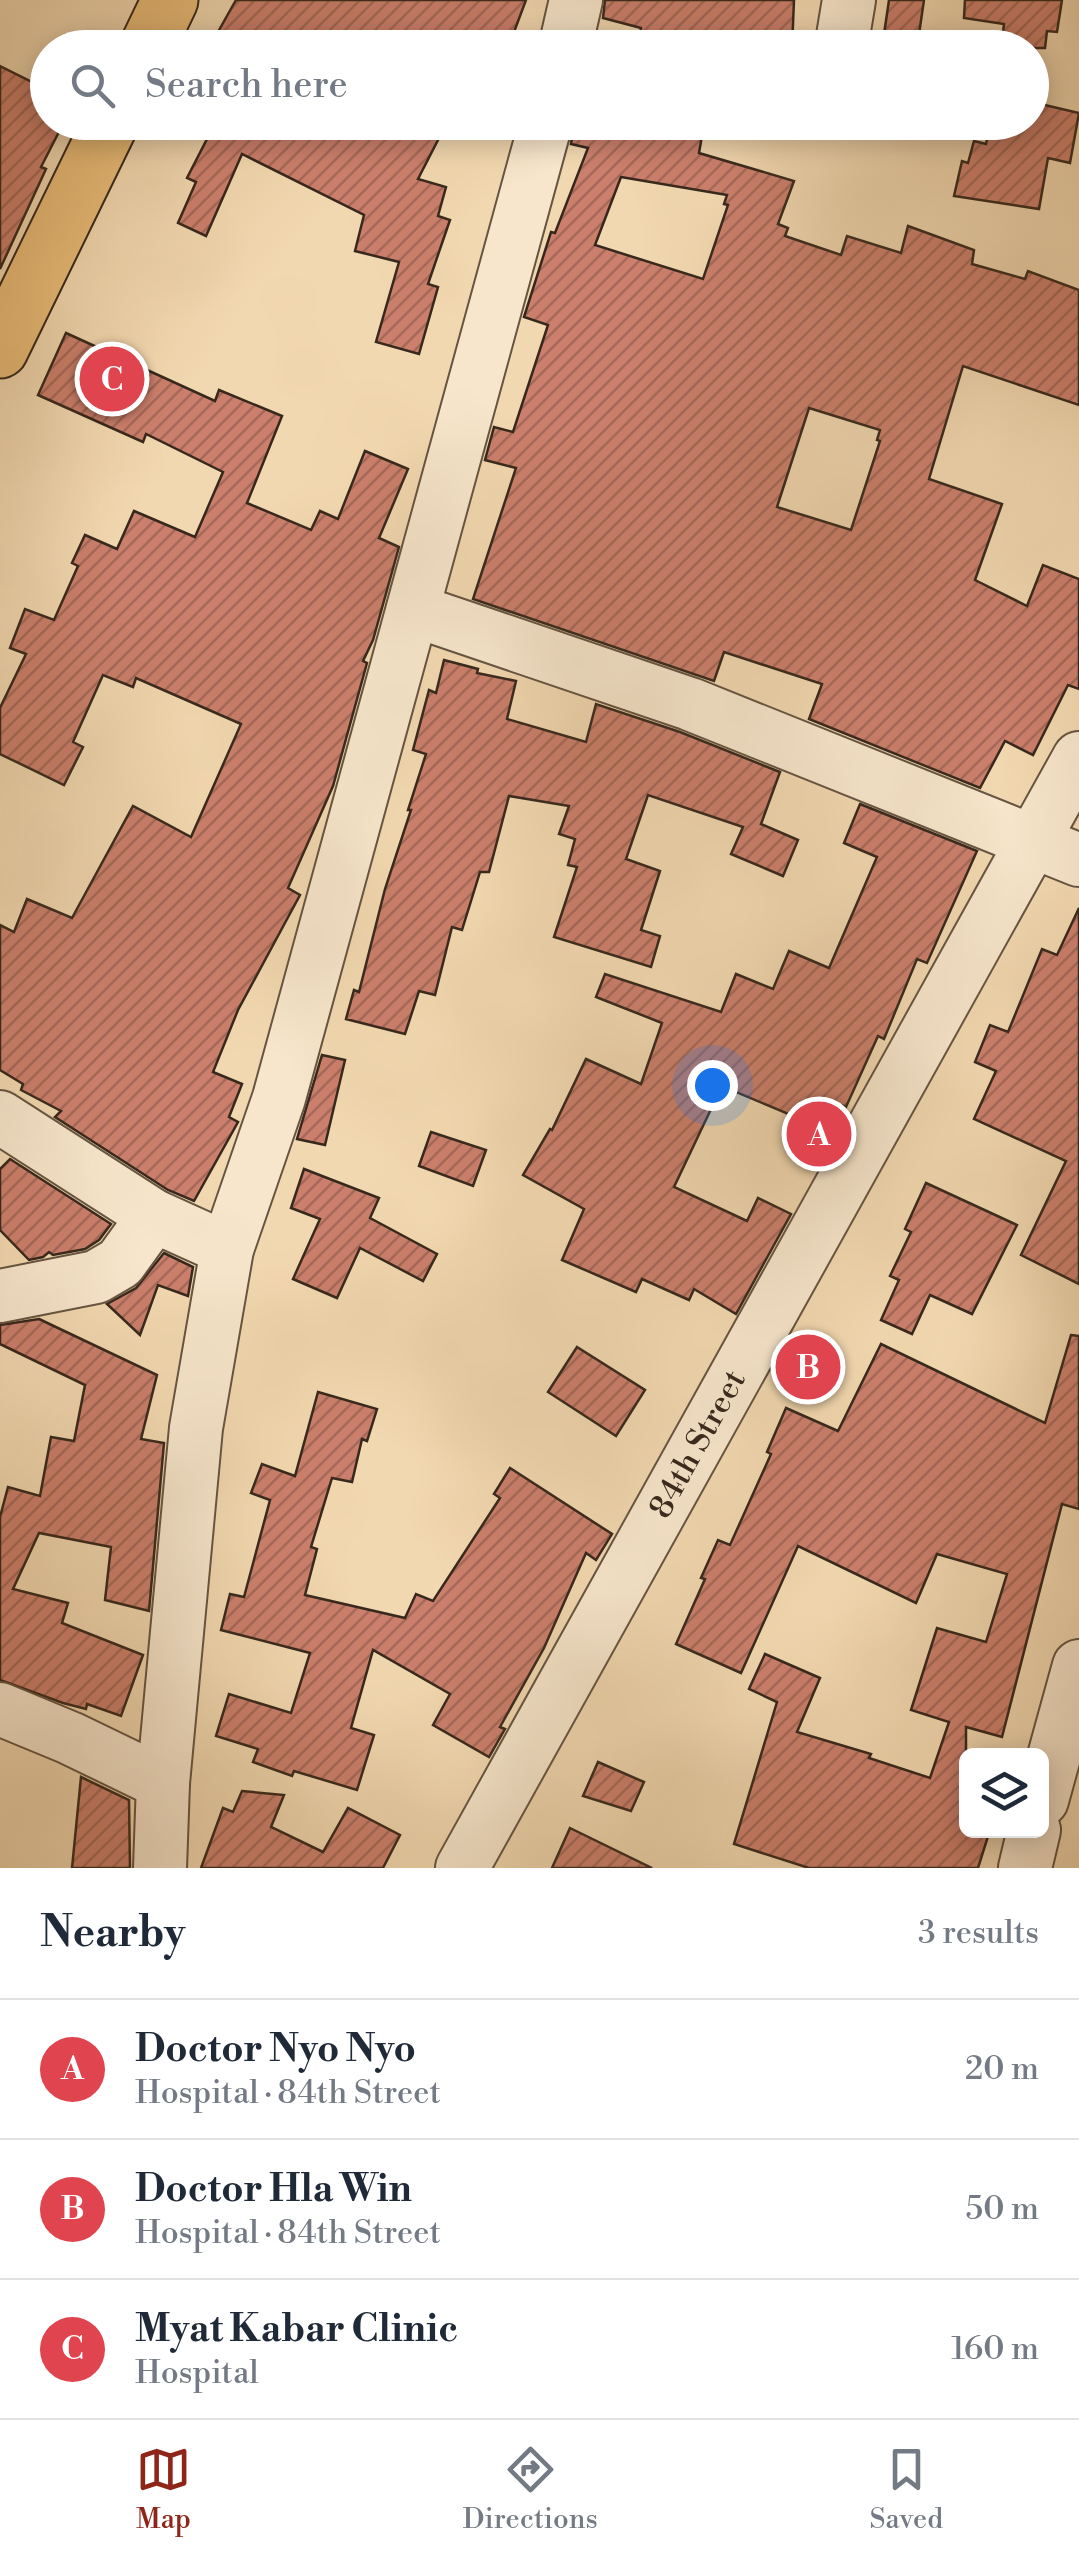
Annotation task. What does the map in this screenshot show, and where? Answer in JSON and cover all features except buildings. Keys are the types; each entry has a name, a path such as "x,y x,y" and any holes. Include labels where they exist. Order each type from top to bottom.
{"main road":[{"path":"156,30 170,0"},
{"path":"0,350 102,140"}],"street":[{"path":"569,30 576,0"},
{"path":"844,30 849,0"},
{"path":"160,1868 163,1784 196,1428 228,1249 279,1098 541,140"},
{"path":"413,610 690,704 1079,860"},
{"name":"84th Street","path":"462,1868 1079,758"},
{"path":"0,1117 154,1216 228,1249"},
{"path":"0,1296 96,1277 120,1263 154,1216"},
{"path":"1049,1775 1079,1666"},
{"path":"0,1709 163,1784"},
{"path":"1024,1868 1032,1838"}],"place":[{"name":"Myat Kabar Clinic","path":"112,379"},
{"name":"Doctor Nyo Nyo","path":"819,1134"},
{"name":"Doctor Hla Win","path":"808,1367"}]}
